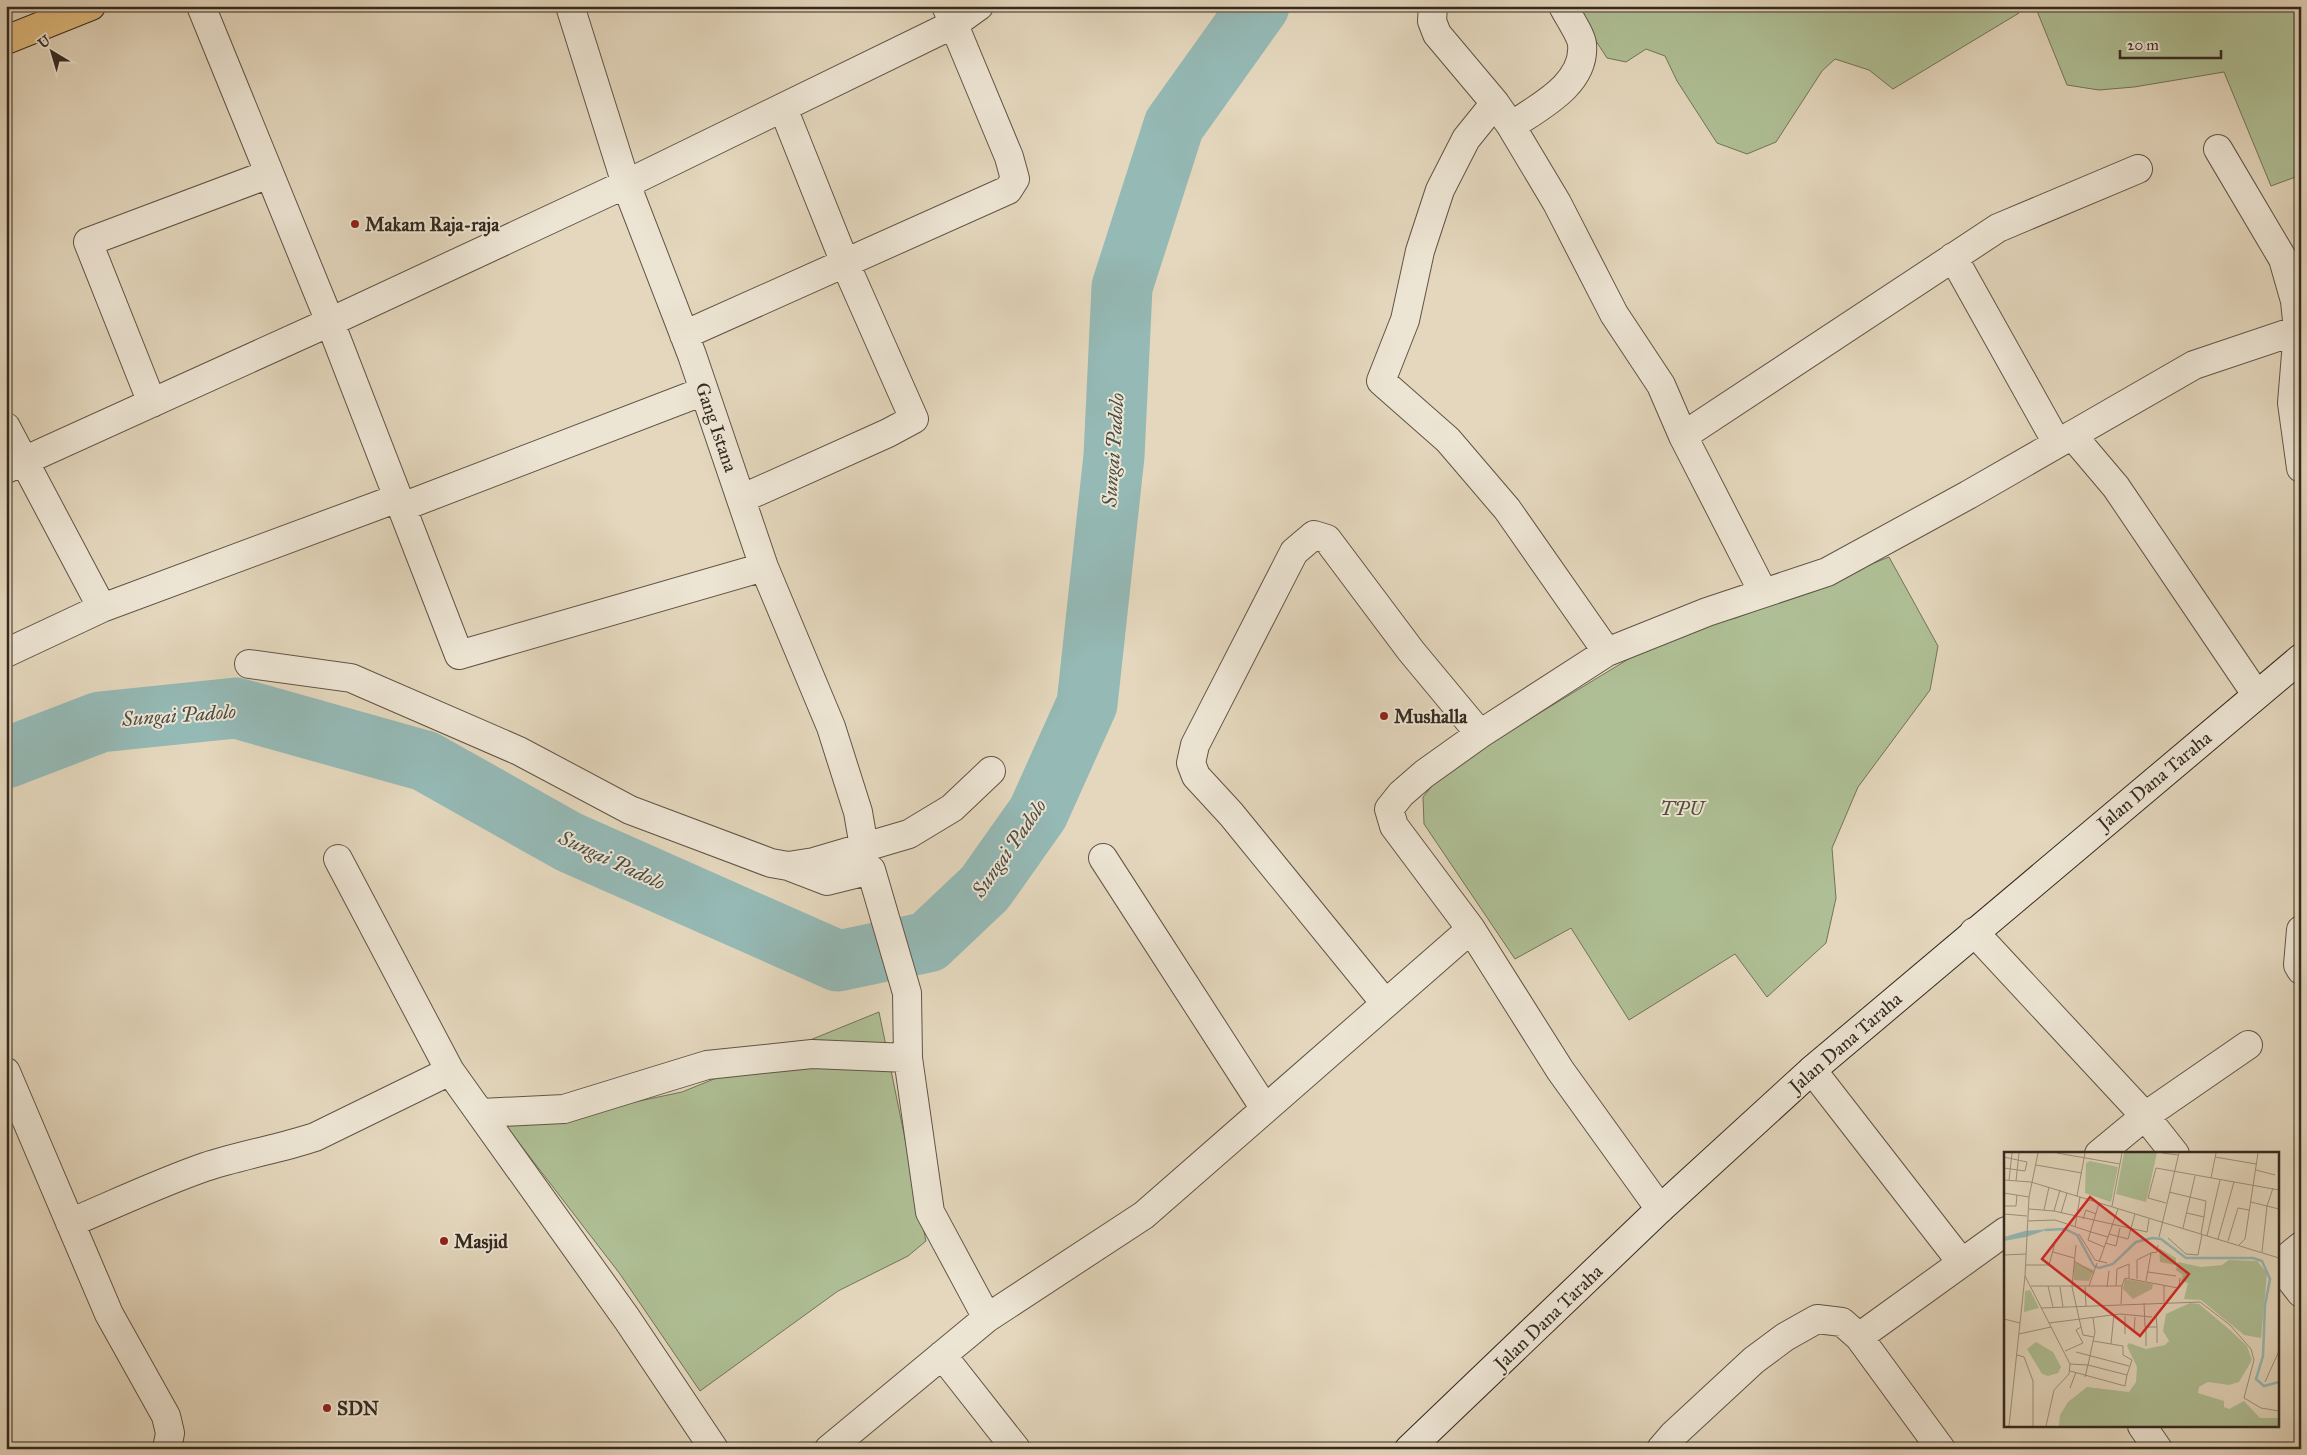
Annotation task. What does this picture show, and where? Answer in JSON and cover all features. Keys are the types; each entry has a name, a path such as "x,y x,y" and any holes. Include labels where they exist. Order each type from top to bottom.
{"highway":[{"path":"6,40 91,6"}],"street":[{"path":"201,6 330,322 459,655 764,567"},
{"name":"Gang Istana","path":"570,6 626,184 684,335 764,567 831,727 858,812 864,847"},
{"path":"15,465 330,322 626,184 783,108 950,15 979,6"},
{"path":"1433,6 1432,21 1437,34 1512,126 1557,203 1614,314 1661,385 1683,436 1763,592"},
{"path":"1512,126 1556,94 1576,73 1581,61 1582,43 1563,6"},
{"path":"684,335 1008,190 1015,179 1009,157 950,15"},
{"path":"1495,103 1466,139 1440,190 1420,251 1405,320 1381,380 1448,440 1507,509 1607,652"},
{"path":"741,499 888,433 914,419 845,263 783,108"},
{"path":"2218,149 2283,259 2295,301 2298,330 2292,403 2301,468"},
{"path":"1683,436 1998,228 2138,170"},
{"path":"152,403 88,242 269,174"},
{"path":"1953,257 2065,439 2116,487 2256,694"},
{"path":"1660,1209 1560,1070 1471,929 1394,826 1389,809 1401,794 1424,774 1480,734 1607,652 1763,592 1826,572 1968,495 2194,365 2298,330"},
{"path":"6,653 102,608 704,391"},
{"path":"6,427 15,465 102,608"},
{"path":"1385,1003 1231,814 1196,776 1191,763 1195,745 1294,552 1314,535 1327,539 1411,651 1480,734"},
{"name":"Jalan Dana Taraha","path":"1409,1449 1660,1209 1812,1070 2301,658"},
{"path":"249,664 351,678 519,751 630,810 771,864 788,866 827,881 871,870 907,993 908,1058 930,1212 987,1318"},
{"path":"788,866 814,862 909,834 952,808 991,771"},
{"path":"1103,858 1265,1109"},
{"path":"338,859 450,1071 482,1113 627,1319 714,1449"},
{"path":"829,1449 987,1318 1144,1215 1471,929"},
{"path":"2301,930 2298,965 2301,970"},
{"path":"1974,932 2144,1116 2173,1152"},
{"path":"2101,1152 2144,1116 2248,1045"},
{"path":"482,1113 564,1109 707,1065 812,1054 908,1058"},
{"path":"1812,1070 1962,1263"},
{"path":"70,1223 203,1168 250,1153 292,1145 315,1137 450,1071"},
{"path":"6,1072 109,1314 166,1416 170,1433 168,1449"},
{"path":"1859,1337 2004,1232"},
{"path":"2280,1264 2301,1246"},
{"path":"2280,1266 2301,1293"},
{"path":"1673,1444 1754,1360 1785,1337 1816,1319 1842,1322 1859,1337 1941,1449"},
{"path":"942,1355 1016,1449"},
{"path":"2143,1428 2158,1449"}],"green space":[{"path":"1580,6 2017,6 2019,13 1893,89 1869,70 1835,59 1822,71 1776,142 1747,154 1717,143 1677,81 1665,56 1646,49 1626,62 1607,58 1587,27"},
{"path":"2035,6 2301,6 2301,175 2271,186 2224,72 2134,87 2099,90 2067,85"},
{"name":"TPU","path":"1889,557 1938,646 1930,690 1858,787 1832,848 1836,898 1826,943 1767,997 1735,954 1629,1020 1571,928 1515,959 1424,824 1423,797 1444,771 1673,632 1736,618"},
{"path":"879,1012 926,1241 908,1256 838,1291 700,1391 620,1274 506,1126 535,1123 682,1092"}],"waterway":[{"name":"Sungai Padolo","path":"6,758 100,722 236,708 425,761 569,842 838,961 928,942 985,888 1038,813 1087,704 1114,456 1122,287 1174,125 1259,6"}],"place":[{"name":"Makam Raja-raja","path":"355,224"},
{"name":"Mushalla","path":"1384,716"},
{"name":"Masjid","path":"444,1241"},
{"name":"SDN","path":"327,1408"}]}
